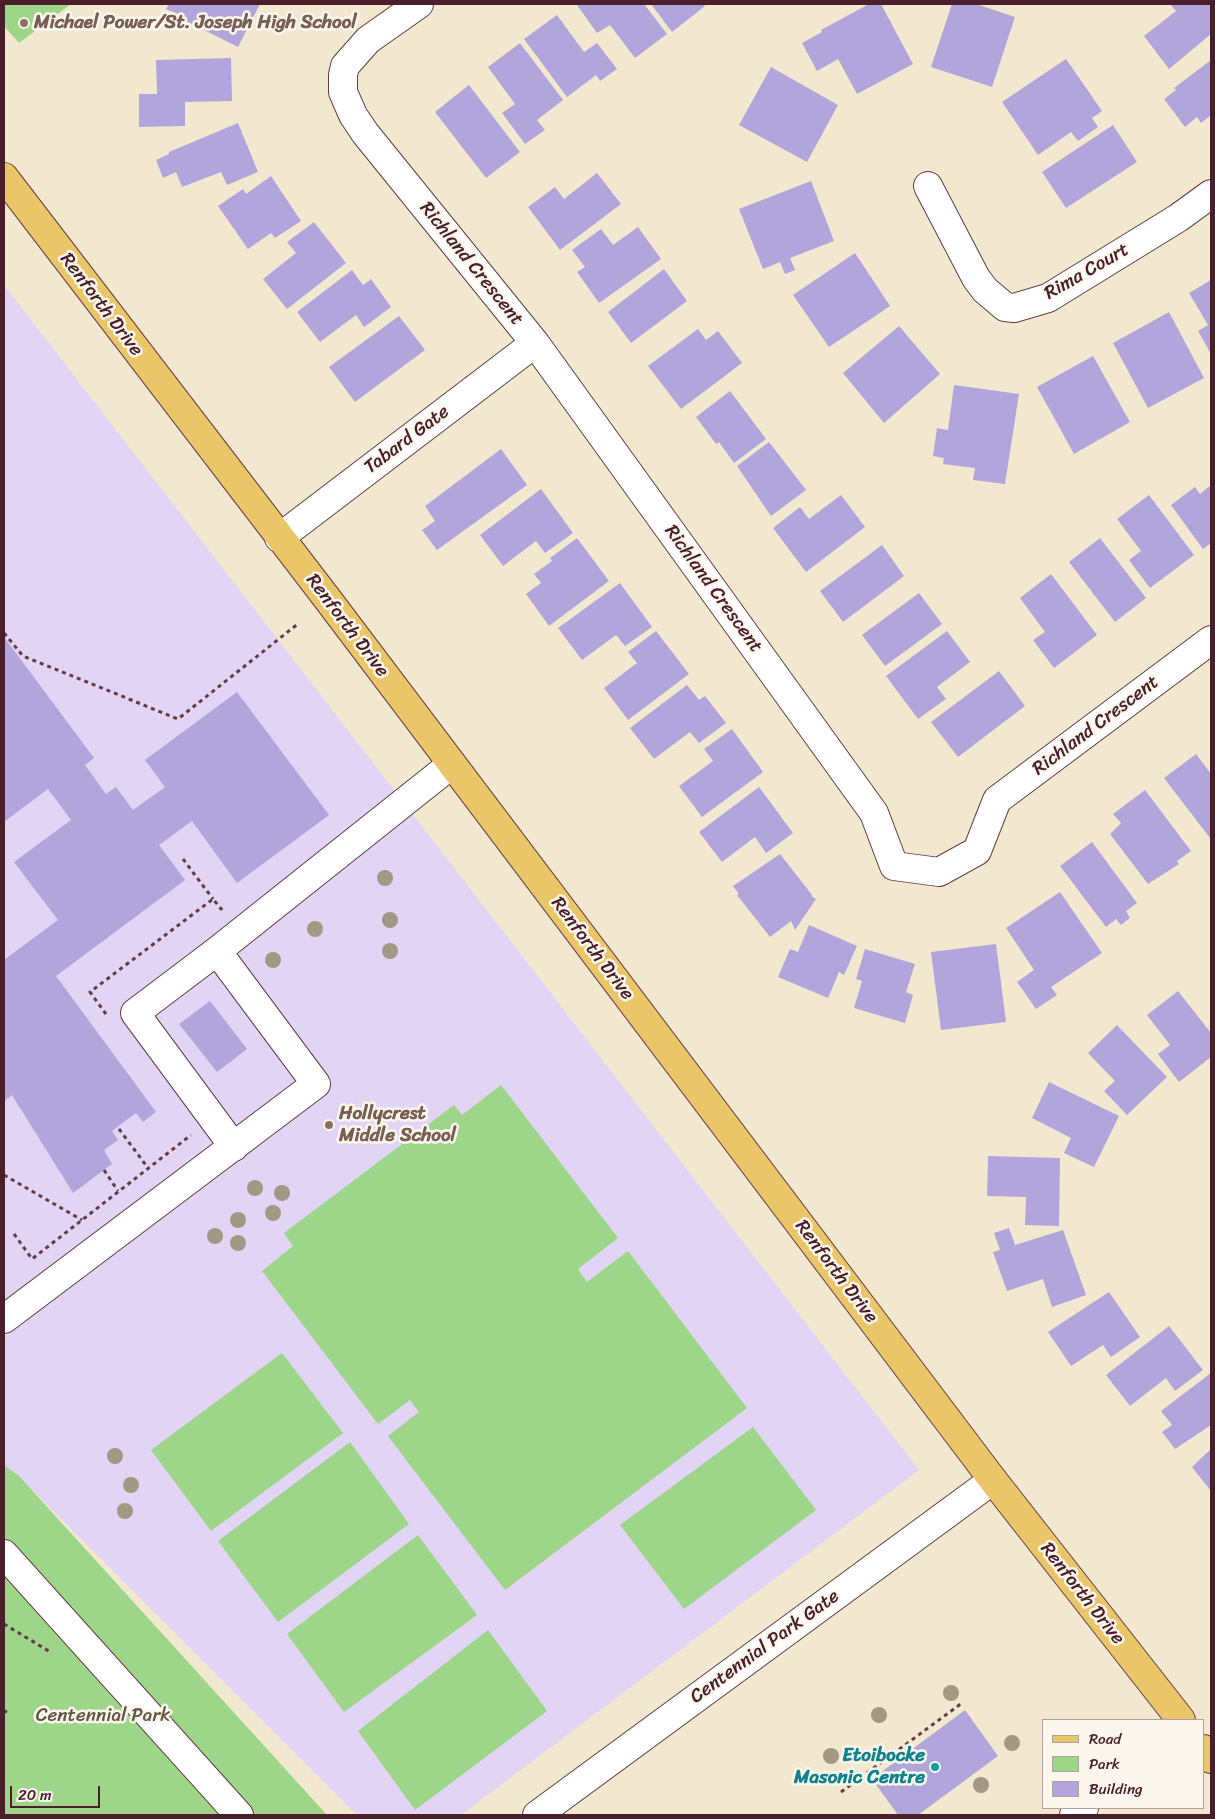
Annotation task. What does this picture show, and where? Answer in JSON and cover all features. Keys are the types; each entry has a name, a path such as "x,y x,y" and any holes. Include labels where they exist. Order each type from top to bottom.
{"main road":[{"name":"Renforth Drive","path":"4,177 452,764 993,1480 1180,1719"}],"street":[{"name":"Richland Crescent","path":"419,4 368,40 345,66 342,75 343,92 349,107 365,134 535,343 874,812 894,866 939,872 977,851 997,800 1211,640"},
{"name":"Rima Court","path":"928,186 976,278 985,290 1004,307 1014,308 1048,298 1178,218 1211,194"},
{"name":"Tabard Gate","path":"280,538 535,343"},
{"path":"234,1147 135,1013 217,951 452,764"},
{"path":"4,1319 316,1084 217,951"},
{"name":"Centennial Park Gate","path":"537,1815 993,1480"},
{"path":"4,1554 239,1815"}],"path":[{"path":"4,634 23,656 178,719 300,623"},
{"path":"182,859 213,899"},
{"path":"119,1129 148,1168"},
{"path":"104,1170 118,1191"},
{"path":"4,1176 112,1238"},
{"path":"841,1792 962,1703"}],"shaded area":[{"name":"Hollycrest Middle School","path":"4,285 919,1470 461,1815 357,1815 15,1473 4,1465"}],"green space":[{"name":"Michael Power/St. Joseph High School","path":"4,4 71,4 19,43 4,26"},
{"path":"501,1085 618,1238 578,1269 587,1282 628,1251 747,1408 505,1590 388,1436 419,1412 410,1400 378,1424 262,1271 293,1246 284,1233 454,1105 462,1115"},
{"path":"282,1353 343,1433 211,1531 151,1450"},
{"path":"753,1427 816,1510 684,1609 620,1525"},
{"path":"350,1442 409,1524 278,1622 218,1541"},
{"name":"Centennial Park","path":"4,1465 19,1476 327,1815 4,1815"},
{"path":"418,1535 477,1615 344,1712 287,1634"},
{"path":"488,1630 547,1711 415,1810 358,1731"}],"building":[{"path":"169,4 260,4 238,47 176,16 177,14 166,9"},
{"path":"644,4 667,34 635,58 610,25 597,33 577,5"},
{"path":"651,4 703,4 705,6 672,32"},
{"path":"869,4 881,4 913,64 857,94 838,59 817,71 802,43 822,32 821,30"},
{"path":"952,4 976,4 1015,17 992,87 931,67"},
{"path":"1170,4 1211,4 1211,34 1169,69 1144,36 1176,11"},
{"path":"557,15 584,52 597,43 617,69 600,81 596,75 567,97 524,39"},
{"path":"520,43 563,100 537,120 545,130 525,144 502,113 515,104 488,67"},
{"path":"231,58 232,101 185,102 185,126 139,127 139,94 157,94 156,60"},
{"path":"1066,59 1102,111 1092,118 1098,127 1078,141 1071,132 1038,155 1002,102"},
{"path":"1211,60 1211,115 1201,123 1197,117 1185,127 1164,99 1176,90 1174,88"},
{"path":"771,67 838,105 807,162 739,125"},
{"path":"469,85 520,152 486,178 435,112"},
{"path":"238,123 258,172 227,185 221,172 182,187 176,172 163,178 156,160 169,154 169,152"},
{"path":"1113,125 1137,162 1066,208 1042,172"},
{"path":"597,173 621,204 560,250 528,207 555,187 564,199"},
{"path":"271,176 301,221 275,238 271,233 248,249 218,206 243,189 246,194"},
{"path":"811,181 834,241 790,258 795,270 785,274 780,262 763,269 739,209"},
{"path":"314,222 346,263 287,309 263,279 296,253 287,242"},
{"path":"638,227 661,259 599,303 577,272 585,267 572,250 601,229 613,245"},
{"path":"855,253 890,306 829,347 793,295"},
{"path":"664,269 687,301 631,343 608,312"},
{"path":"352,270 363,285 371,279 391,307 364,327 356,315 320,342 297,312"},
{"path":"1211,280 1211,354 1198,331 1208,325 1189,293"},
{"path":"1169,312 1204,378 1148,408 1113,343"},
{"path":"399,316 425,350 355,402 329,367"},
{"path":"899,326 940,374 884,423 843,373"},
{"path":"698,329 706,340 718,331 742,363 681,409 648,366"},
{"path":"1093,356 1130,422 1074,454 1037,387"},
{"path":"954,385 1019,394 1005,484 973,480 975,468 943,464 944,458 933,456 937,428 948,430"},
{"path":"730,391 766,439 734,463 719,442 716,444 696,417"},
{"path":"769,442 806,490 771,516 737,466"},
{"path":"501,449 527,485 437,550 422,530 435,521 425,506"},
{"path":"1211,485 1211,543 1203,549 1171,505 1195,487 1200,494"},
{"path":"541,489 573,533 545,553 536,541 503,566 480,535"},
{"path":"841,495 865,527 806,572 773,528 800,507 809,519"},
{"path":"1149,495 1194,555 1150,588 1129,560 1141,551 1117,519"},
{"path":"577,538 609,581 549,626 526,594 541,583 534,574 552,561 550,558"},
{"path":"1100,538 1146,598 1115,622 1069,562"},
{"path":"882,545 904,576 843,622 820,591"},
{"path":"1051,574 1097,635 1054,668 1033,640 1045,632 1020,598"},
{"path":"620,583 652,627 625,646 616,635 582,660 558,628"},
{"path":"919,593 942,624 885,666 862,635"},
{"path":"656,631 689,674 628,720 604,688 637,663 628,652"},
{"path":"947,631 970,662 937,687 946,699 918,719 886,676"},
{"path":"4,637 94,758 85,765 106,794 116,787 133,810 165,787 145,760 237,692 329,815 237,883 192,821 159,845 185,880 56,976 156,1112 143,1122 136,1113 112,1131 118,1140 104,1150 112,1164 73,1193 12,1095 4,1101 4,960 58,920 14,862 71,820 48,789 4,822"},
{"path":"999,671 1025,706 958,757 931,722"},
{"path":"687,685 699,700 705,696 726,723 699,743 690,732 654,759 630,728"},
{"path":"732,729 763,772 702,817 679,786 713,761 704,749"},
{"path":"1196,754 1211,774 1210,838 1164,778"},
{"path":"759,787 793,833 766,853 755,837 722,862 699,832"},
{"path":"1145,790 1191,851 1177,861 1179,864 1148,884 1110,834 1121,823 1113,814"},
{"path":"1092,842 1137,903 1126,911 1130,918 1121,925 1116,919 1106,927 1060,866"},
{"path":"780,854 811,896 816,899 795,930 791,921 770,937 737,895 739,894 733,886"},
{"path":"1060,892 1102,953 1051,987 1057,995 1036,1009 1017,982 1034,970 1006,928"},
{"path":"809,925 857,946 844,975 839,972 828,998 778,977 790,949 798,952"},
{"path":"996,944 1006,1022 941,1030 931,952"},
{"path":"865,949 915,964 906,992 913,995 905,1023 854,1008 862,981 856,979"},
{"path":"1178,991 1211,1033 1211,1057 1179,1082 1158,1054 1170,1045 1147,1015"},
{"path":"210,1001 247,1049 217,1072 179,1024"},
{"path":"1117,1025 1167,1077 1127,1115 1104,1091 1115,1081 1088,1053"},
{"path":"1049,1082 1119,1116 1094,1167 1064,1153 1071,1138 1032,1118"},
{"path":"988,1156 1060,1158 1059,1226 1025,1225 1026,1197 987,1196"},
{"path":"1009,1228 1015,1245 1063,1230 1086,1295 1052,1307 1043,1279 1007,1291 993,1252 1000,1250 994,1233"},
{"path":"1109,1292 1140,1337 1111,1357 1103,1345 1071,1366 1048,1332"},
{"path":"1169,1326 1203,1370 1175,1391 1166,1378 1130,1406 1106,1375"},
{"path":"1211,1373 1211,1425 1175,1449 1162,1432 1172,1425 1161,1411"},
{"path":"1211,1449 1211,1491 1192,1467"},
{"name":"Etoibocke Masonic Centre","path":"965,1710 998,1756 918,1815 898,1815 872,1779"}],"place":[{"name":"Michael Power/St. Joseph High School","path":"24,23"},
{"name":"Hollycrest Middle School","path":"329,1125"},
{"name":"Etoibocke Masonic Centre","path":"935,1767"}]}
